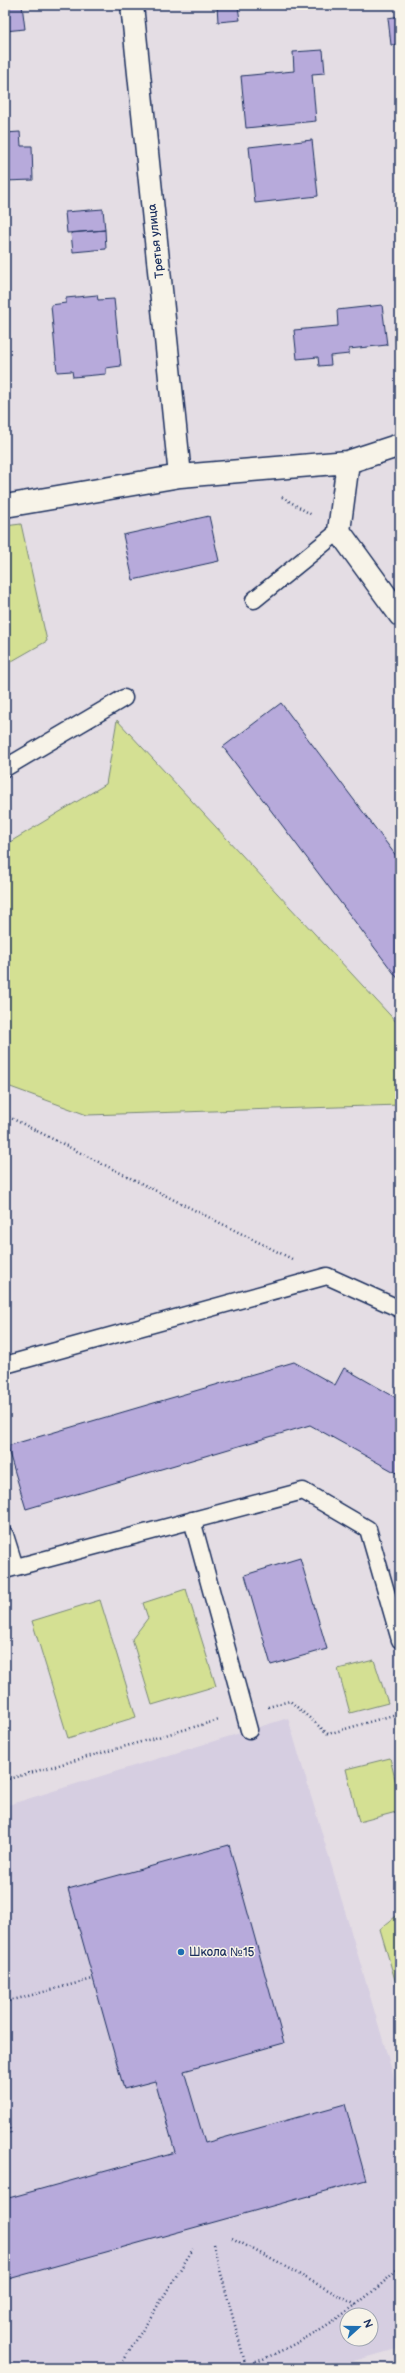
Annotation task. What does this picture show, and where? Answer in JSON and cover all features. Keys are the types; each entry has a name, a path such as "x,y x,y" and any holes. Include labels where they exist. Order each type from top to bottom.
{"street":[{"name":"Третья улица","path":"132,5 180,476"},
{"path":"5,506 180,476 348,462 400,445"},
{"path":"348,462 339,531 400,615"}],"lane":[{"path":"254,600 339,531"},
{"path":"5,768 124,698"},
{"path":"5,1365 327,1276 400,1309"},
{"path":"5,1536 10,1569 303,1491 368,1529 400,1640"},
{"path":"192,1520 249,1730"}],"path":[{"path":"279,495 339,531"},
{"path":"5,1114 327,1276"},
{"path":"5,1780 290,1701 328,1734 400,1713"},
{"path":"5,2002 93,1979"},
{"path":"5,2113 11,2135"},
{"path":"232,2238 356,2305"},
{"path":"213,2244 246,2366"},
{"path":"119,2368 193,2249"},
{"path":"241,2368 325,2328 356,2305 400,2267"}],"shaded area":[{"name":"Школа №15","path":"288,1718 400,2098 400,2348 329,2368 5,2368 5,1806"}],"green space":[{"path":"21,524 47,641 5,665 5,526"},
{"path":"117,720 400,1026 400,1105 87,1115 5,1085 5,845 106,784"},
{"path":"186,1589 216,1686 152,1705 132,1639 148,1618 143,1603"},
{"path":"100,1600 136,1717 68,1738 32,1621"},
{"path":"374,1660 388,1703 350,1713 338,1669"},
{"path":"390,1758 400,1800 400,1811 359,1822 346,1769"},
{"path":"400,1913 400,1997 380,1929"}],"building":[{"path":"5,5 22,5 25,29 5,31"},
{"path":"217,5 258,6 238,7 240,20 218,22"},
{"path":"400,16 400,44 391,45 388,18"},
{"path":"323,50 325,73 312,74 316,121 246,128 241,76 294,71 293,52"},
{"path":"20,132 21,146 32,146 33,180 5,181 5,133"},
{"path":"312,140 318,196 255,203 249,147"},
{"path":"103,209 105,230 67,233 65,212"},
{"path":"105,230 106,249 73,252 71,233"},
{"path":"97,295 98,300 114,299 121,366 106,368 106,374 73,377 72,371 57,372 51,305 66,303 66,298"},
{"path":"382,305 387,345 349,349 349,354 330,356 331,365 319,366 318,357 297,359 294,330 338,326 337,310"},
{"path":"209,516 219,561 133,580 123,535"},
{"path":"281,703 400,861 399,980 223,747"},
{"path":"294,1362 335,1385 344,1368 400,1400 400,1475 310,1425 26,1509 7,1446"},
{"path":"300,1558 327,1649 271,1665 245,1575"},
{"path":"229,1845 284,2043 184,2071 205,2143 345,2104 366,2180 5,2280 5,2199 175,2152 155,2081 124,2089 68,1889"}],"place":[{"name":"Школа №15","path":"181,1952"}]}
